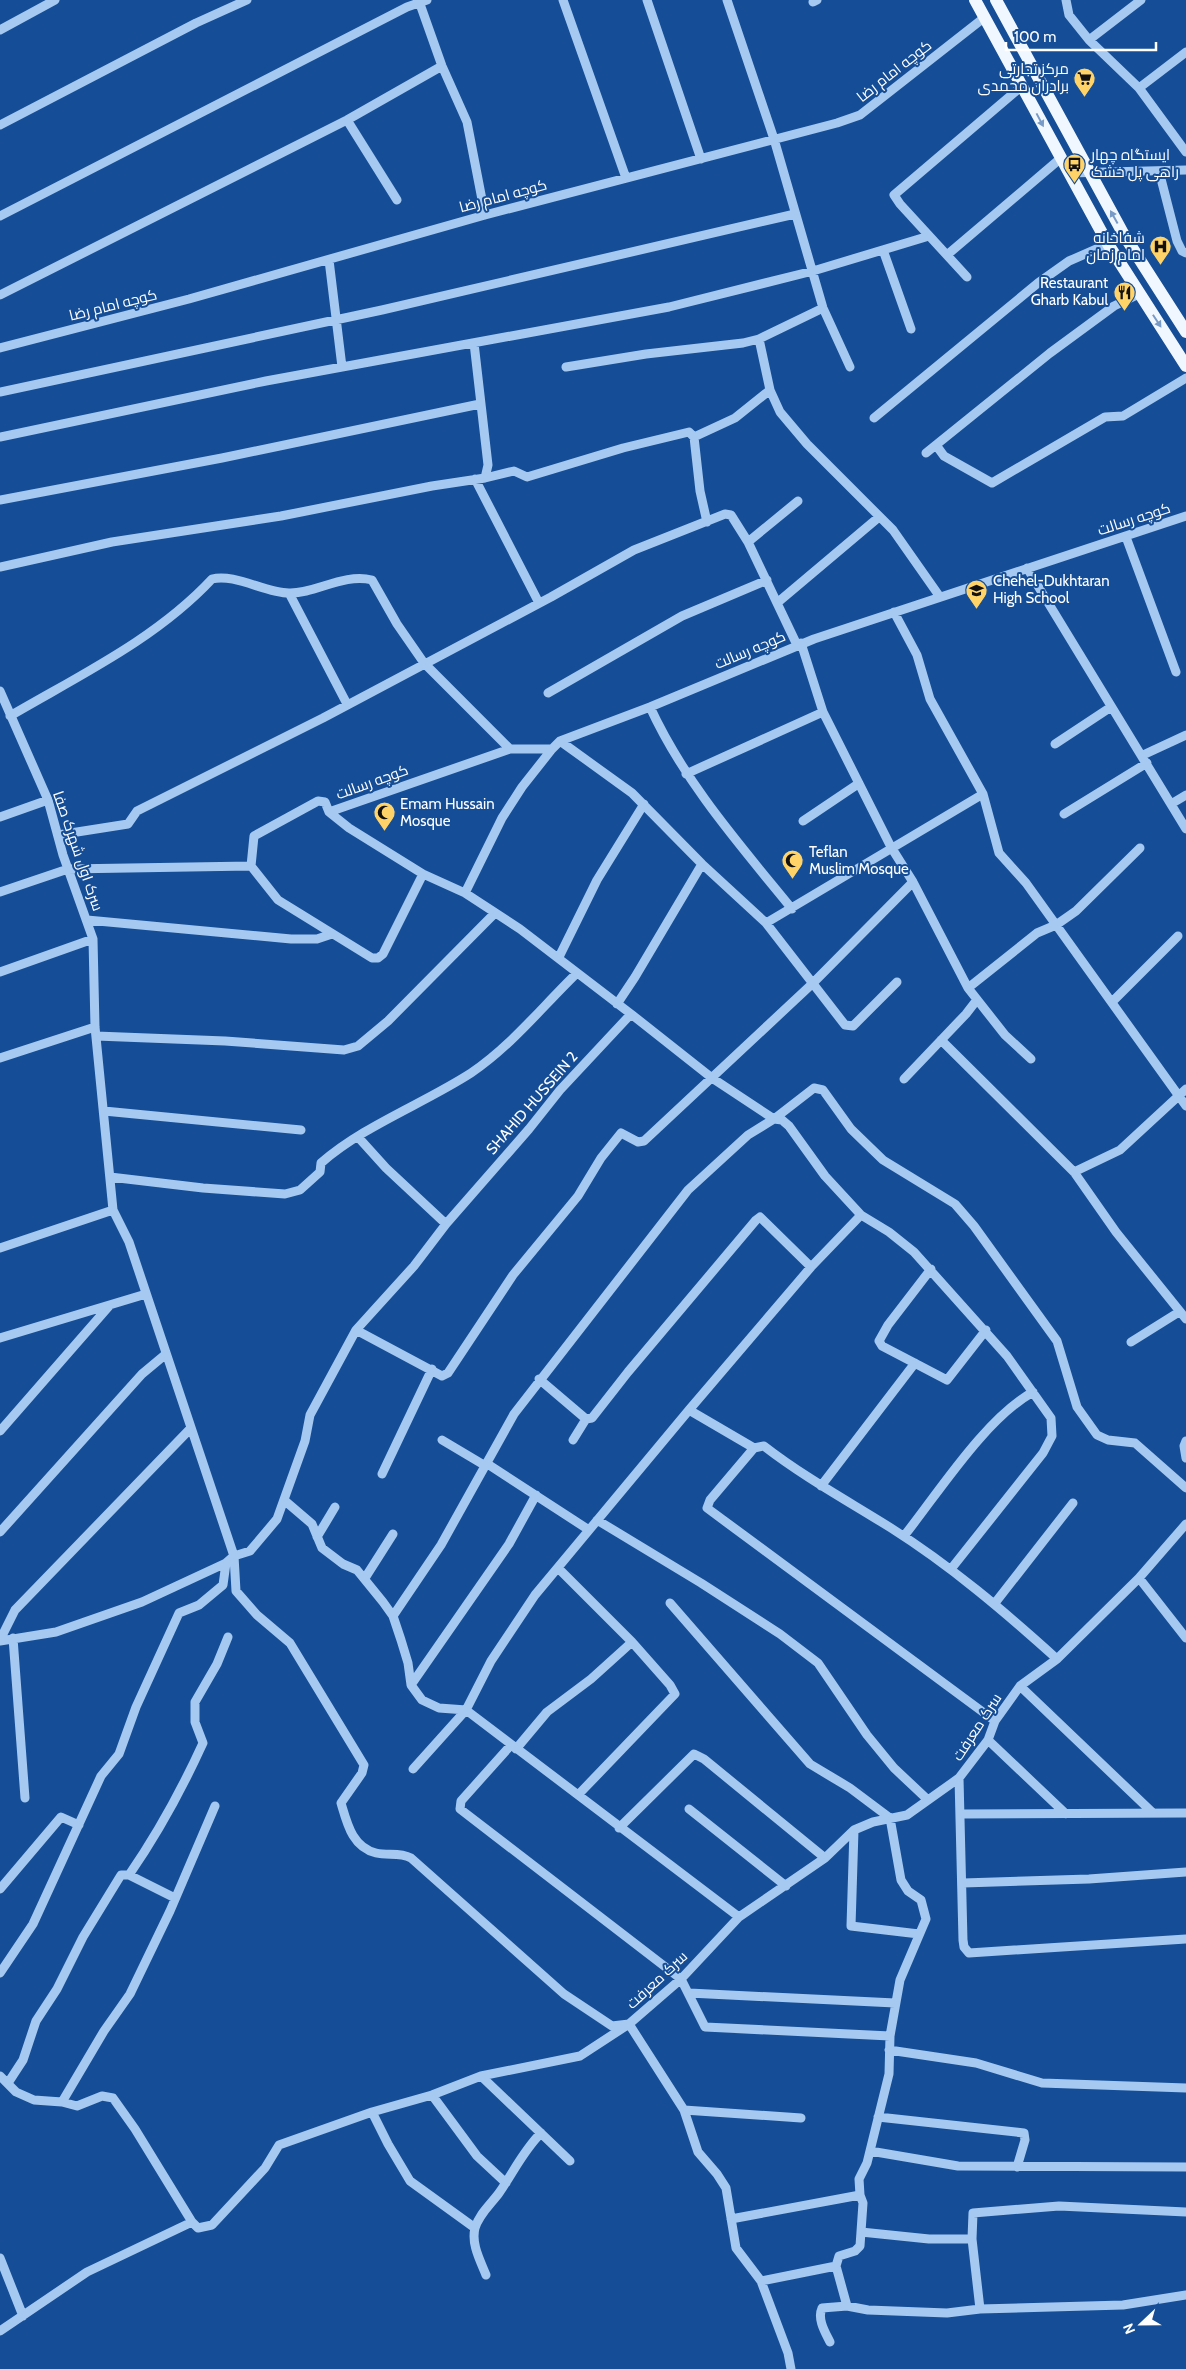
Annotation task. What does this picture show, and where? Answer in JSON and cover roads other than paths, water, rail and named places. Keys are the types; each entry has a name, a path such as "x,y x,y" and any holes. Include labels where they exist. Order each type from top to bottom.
{"main road":[{"path":"975,0 1108,244 1186,366"},
{"path":"996,0 1124,234 1186,332"}],"street":[{"path":"0,30 55,0"},
{"path":"0,125 196,23 247,0"},
{"path":"563,0 626,178"},
{"path":"647,0 701,158"},
{"path":"727,0 774,139 824,308 850,367"},
{"path":"1066,0 1070,15 1089,40 1139,88 1186,152"},
{"path":"1089,40 1140,0"},
{"path":"0,216 407,7 424,2 442,66 467,122 485,215"},
{"name":"کوچه امام رضا","path":"0,348 330,260 485,215 860,115 985,17"},
{"path":"1139,88 1186,52"},
{"path":"0,295 347,120 442,66"},
{"path":"967,277 900,204 894,195 1022,86"},
{"path":"347,120 397,200"},
{"path":"947,255 1060,158"},
{"path":"1069,173 1186,170"},
{"path":"1159,171 1177,241 1182,251 1186,253"},
{"path":"0,392 338,320 795,214"},
{"path":"0,437 342,367 669,307 813,270 929,236"},
{"path":"874,418 1038,284 1069,261 1108,244"},
{"path":"883,250 911,329"},
{"path":"330,260 342,367"},
{"path":"926,453 1050,353 1114,306 1139,294"},
{"path":"566,367 646,354 743,343 760,339 824,308"},
{"path":"760,339 770,390 780,412 806,444 893,530 940,597"},
{"path":"474,342 488,465 485,478"},
{"path":"936,445 944,456 992,483 1105,417 1123,416 1186,378"},
{"path":"694,437 735,418 770,390"},
{"path":"0,500 222,458 480,404"},
{"path":"0,567 112,542 281,516 514,471 527,477 689,432 694,437 700,491 707,522"},
{"path":"475,479 539,603"},
{"path":"748,542 798,500"},
{"path":"58,835 128,824 137,811 347,704 539,603 634,550 726,514 732,516 748,542 799,644 823,712 844,749 858,784 891,847 913,882 968,988 976,1001 1006,1035 1031,1059"},
{"path":"777,603 879,516"},
{"name":"کوچه رسالت","path":"329,812 510,749 552,749 560,741 650,707 799,644 1186,516"},
{"path":"1126,537 1176,672"},
{"path":"1027,568 1186,829"},
{"path":"6,712 145,637 187,604 212,579 225,579 289,593 360,577 372,580 397,624 424,663 510,749"},
{"path":"548,694 682,616 767,580"},
{"path":"289,593 347,704"},
{"path":"894,612 917,655 930,699 983,794 999,853 1026,883 1112,1002 1182,1092 1186,1106"},
{"name":"سرک اول شهرک صفا","path":"0,691 6,712 48,800 68,869 93,939 96,1032 113,1210"},
{"path":"650,707 664,737 686,774 792,909"},
{"path":"1055,744 1111,707"},
{"path":"686,774 823,712"},
{"path":"1064,814 1145,759 1186,735"},
{"path":"560,741 632,793 702,864 766,923 812,984 849,1027 897,982"},
{"path":"465,893 502,818 522,787 552,749"},
{"path":"803,821 858,784"},
{"path":"766,923 983,794"},
{"path":"1171,804 1186,795"},
{"path":"0,817 48,800"},
{"path":"423,874 384,954 378,958 372,958 278,900 251,866 254,836 318,801 325,802 329,812 349,828 423,874 465,893 559,957 576,974 631,1014 712,1078 774,1119 782,1120 825,1176 861,1215 889,1232 931,1269 986,1330 1033,1392 1050,1418 1052,1436 1043,1453 951,1569"},
{"path":"559,957 597,880 644,804"},
{"path":"968,988 1037,933 1056,925 1076,911 1140,848"},
{"path":"616,1004 635,977 702,864"},
{"path":"0,892 68,869 251,866"},
{"path":"356,1330 442,1376 448,1373 513,1274 578,1196 601,1158 621,1133 638,1142 644,1141 812,984 913,882"},
{"path":"0,1058 96,1032 344,1050 358,1046 388,1021 494,914"},
{"path":"87,920 291,939 317,939 332,934"},
{"path":"1112,1002 1178,936"},
{"path":"0,972 93,939"},
{"path":"110,1176 203,1188 285,1194 296,1192 320,1172 321,1163 338,1148 444,1090 494,1056 576,974"},
{"path":"904,1078 966,1014 976,1001"},
{"name":"SHAHID HUSSEIN 2","path":"0,1640 56,1632 142,1602 226,1563 234,1556 250,1551 277,1519 305,1441 310,1415 356,1330 414,1266 446,1224 530,1129 560,1090 631,1014"},
{"path":"941,1040 1074,1172 1116,1232 1183,1315 1131,1342"},
{"path":"393,1616 441,1545 514,1414 539,1379 688,1190 748,1135 774,1119 814,1088 823,1090 851,1129 883,1160 955,1204 974,1226 1057,1341 1078,1407 1097,1435 1108,1440 1135,1443 1186,1488"},
{"path":"1074,1172 1120,1150 1182,1092"},
{"path":"104,1111 301,1130"},
{"path":"358,1137 386,1168 446,1224"},
{"path":"0,1248 113,1210 129,1242 234,1556 236,1591 257,1615 290,1642 364,1765 362,1772 341,1803 348,1829 361,1846 376,1853 403,1854 411,1858 564,1994 612,2026 629,2024 684,2110 698,2152 726,2188 736,2248 761,2280 788,2353 791,2369"},
{"path":"413,1769 466,1710 491,1662 519,1618 558,1568 688,1410 811,1267 861,1215"},
{"path":"572,1440 586,1419 592,1418 760,1217 811,1267"},
{"path":"931,1269 888,1325 879,1341 882,1346 947,1380 986,1330"},
{"path":"0,1338 146,1294"},
{"path":"0,1431 110,1305"},
{"path":"0,1532 142,1374 166,1354"},
{"path":"821,1486 915,1363"},
{"path":"382,1474 432,1369"},
{"path":"539,1379 586,1419"},
{"path":"904,1536 977,1443 1020,1399 1033,1392"},
{"path":"688,1410 754,1448"},
{"path":"0,1640 15,1610 191,1428"},
{"path":"442,1440 536,1495 589,1530"},
{"path":"1186,1441 1184,1446 1186,1458"},
{"path":"995,1722 707,1508 710,1500 754,1448 764,1446 821,1486 904,1536 995,1602 1058,1659"},
{"path":"411,1685 509,1544 536,1495"},
{"path":"284,1500 312,1524 322,1548 342,1564 357,1570 365,1578 393,1616 408,1663 411,1685 422,1700 439,1708 466,1710 619,1828 739,1917"},
{"path":"995,1602 1073,1504"},
{"path":"317,1537 335,1507"},
{"path":"597,1520 701,1583 780,1634 818,1663 867,1735 894,1768 928,1800"},
{"name":"سرک معرفت","path":"192,2222 198,2228 212,2225 265,2168 279,2145 372,2112 432,2095 481,2076 580,2056 629,2024 681,1979 739,1917 825,1858 854,1830 890,1818 907,1815 959,1778 988,1740 995,1722 1020,1686 1058,1659 1138,1578 1186,1524"},
{"path":"365,1578 393,1534"},
{"path":"0,1973 33,1924 101,1776 119,1754 136,1707 179,1614 199,1605 223,1585 226,1563"},
{"path":"558,1568 632,1642 670,1685 675,1694 578,1795"},
{"path":"1138,1578 1186,1638"},
{"path":"670,1603 810,1764 850,1788 890,1818 901,1880 908,1891 921,1900 926,1919 900,1980 890,2036 889,2074 867,2163 859,2180 860,2195 863,2203 860,2246 855,2251 839,2256 836,2266 847,2306"},
{"path":"129,1875 152,1842 203,1743 195,1722 195,1702 217,1664 228,1637"},
{"path":"13,1638 25,1798"},
{"path":"632,1642 591,1679 547,1712 461,1801 460,1809 681,1979 705,2027 890,2036"},
{"path":"1020,1686 1153,1814"},
{"path":"988,1740 1066,1814"},
{"path":"619,1828 694,1754 704,1758 825,1858"},
{"path":"959,1778 962,1814 963,1940 964,1947 969,1953 1186,1939"},
{"path":"62,2102 104,2031 130,1994 215,1806"},
{"path":"689,1810 786,1886"},
{"path":"962,1814 1153,1814 1186,1812"},
{"path":"0,1889 61,1817 79,1825"},
{"path":"854,1830 851,1926 919,1934"},
{"path":"963,1883 1089,1879 1186,1872"},
{"path":"8,2083 23,2060 36,2021 57,1989 84,1937 121,1875 129,1875 175,1898"},
{"path":"689,1993 895,2003"},
{"path":"889,2050 976,2063 1042,2083 1186,2088"},
{"path":"0,2076 16,2092 34,2100 62,2102 77,2106 102,2096 113,2098 135,2129 192,2222 87,2272 0,2331"},
{"path":"481,2076 570,2161"},
{"path":"432,2095 477,2156 506,2183"},
{"path":"684,2110 802,2118"},
{"path":"372,2112 410,2181 475,2228"},
{"path":"878,2118 1024,2133 1025,2140 1017,2167"},
{"path":"486,2275 475,2251 475,2228 483,2213 506,2183 523,2154 541,2133"},
{"path":"870,2151 958,2166 1186,2167"},
{"path":"731,2219 860,2195"},
{"path":"980,2309 972,2239 973,2213 984,2210 1059,2206 1186,2212"},
{"path":"861,2232 929,2239 972,2239"},
{"path":"0,2258 23,2316"},
{"path":"761,2280 836,2266"},
{"path":"830,2342 822,2326 820,2312 822,2308 847,2306 868,2310 947,2313 980,2309 1123,2305 1186,2295"}],"place":[{"name":"مرکز تجارتی برادران محمدی","path":"1085,97"},
{"name":"ایستگاه چهار راهی پل خشک","path":"1075,183"},
{"name":"شفاخانه امام زمان","path":"1161,266"},
{"name":"Restaurant Gharb Kabul","path":"1124,311"},
{"name":"Chehel-Dukhtaran High School","path":"977,609"},
{"name":"Emam Hussain Mosque","path":"384,832"},
{"name":"Teflan Muslim Mosque","path":"793,880"}]}
